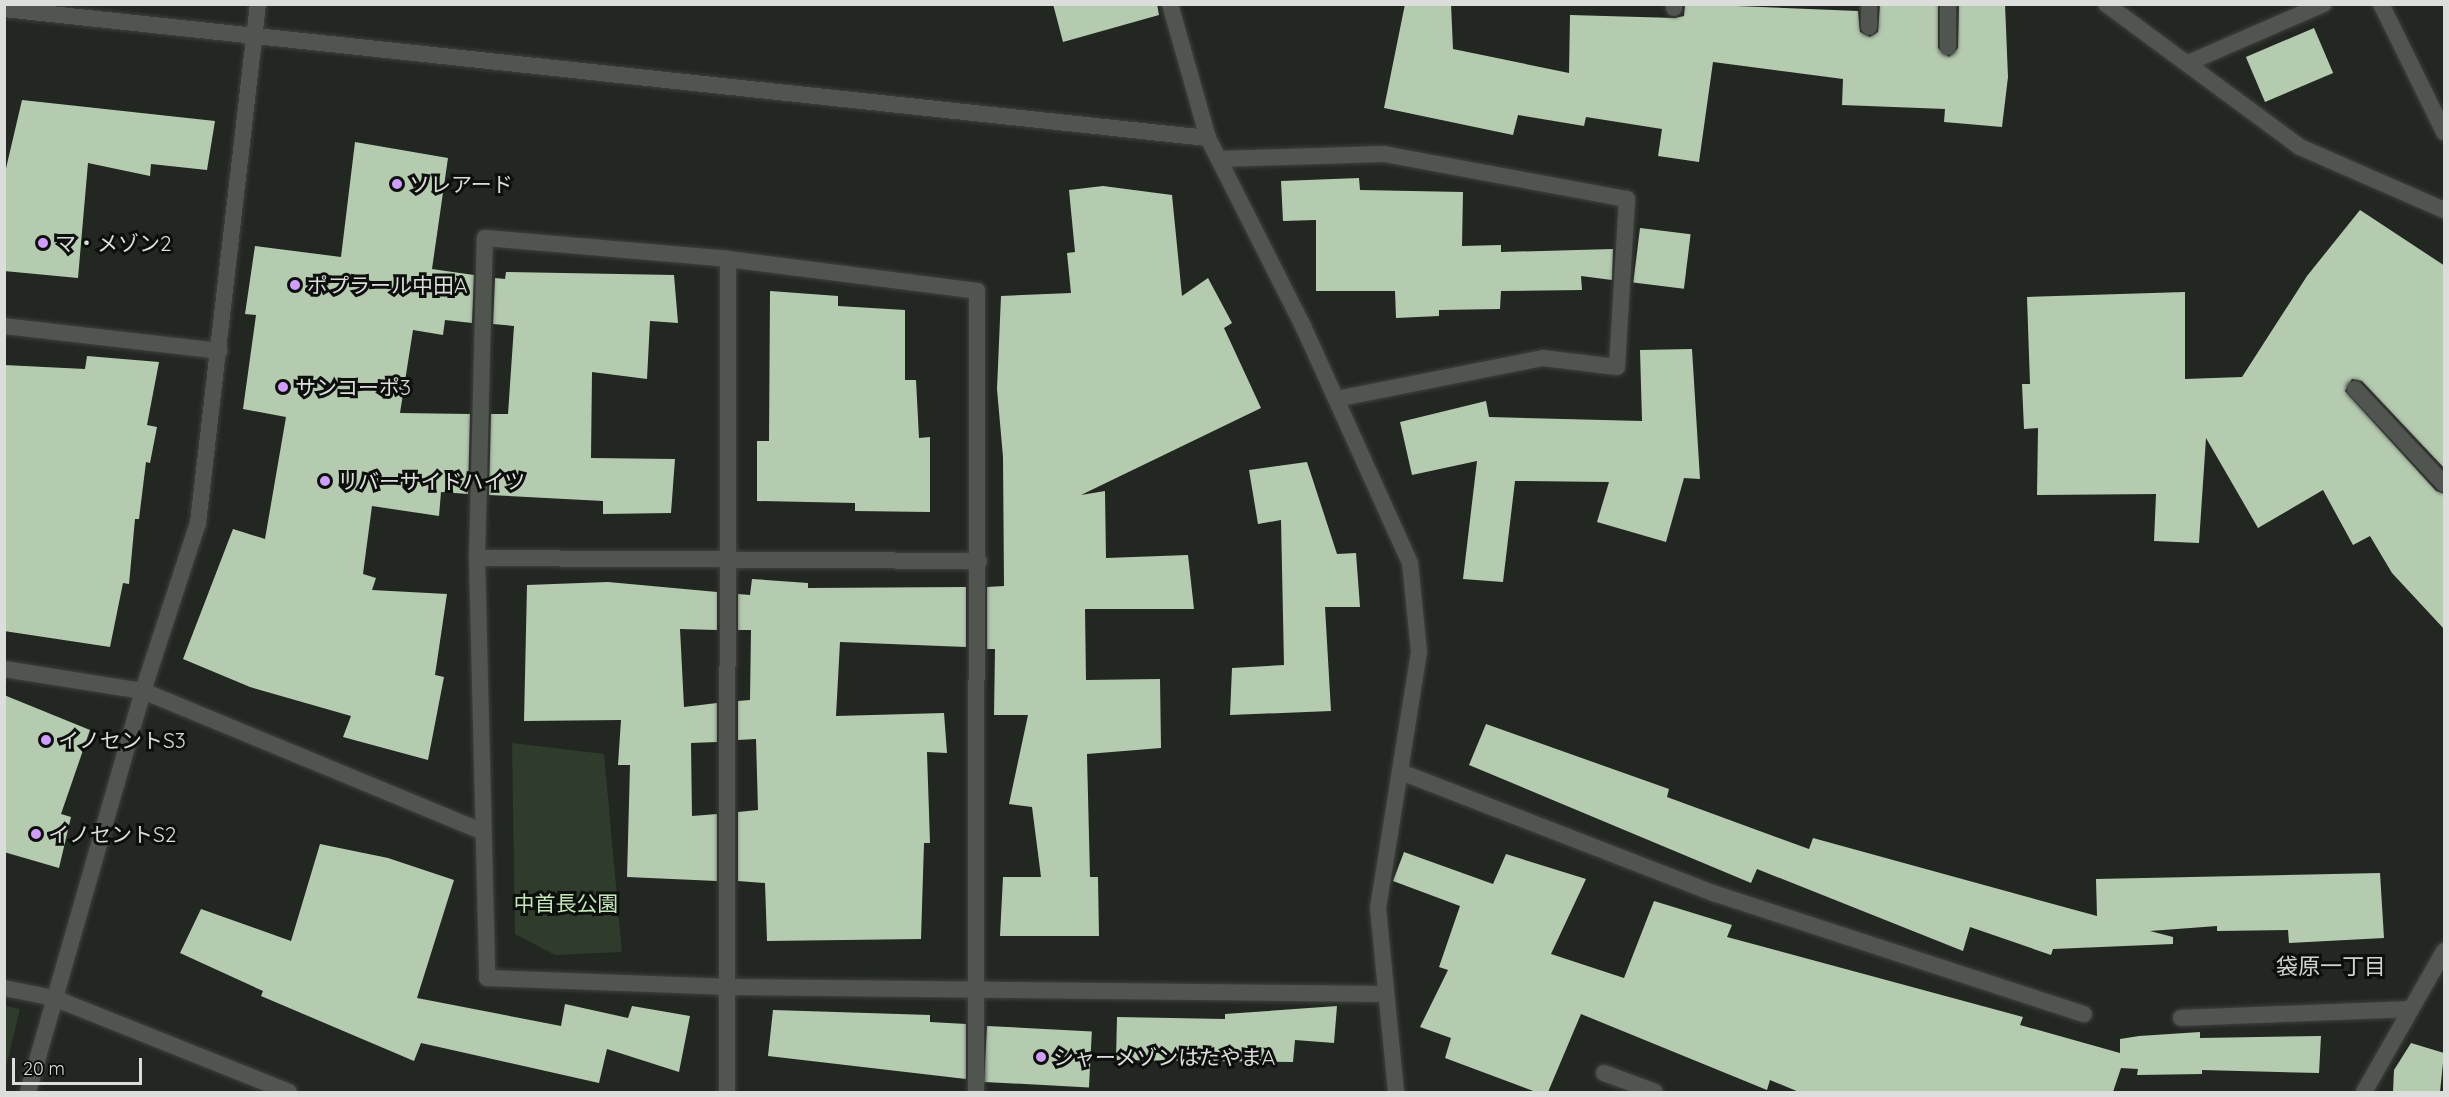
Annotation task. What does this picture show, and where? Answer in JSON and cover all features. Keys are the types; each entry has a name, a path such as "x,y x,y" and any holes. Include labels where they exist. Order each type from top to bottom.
{"street":[{"path":"27,1092 142,691 198,523 220,351 258,4"},
{"path":"1170,4 1208,138 1336,399 1410,563 1419,652 1378,909 1384,994 1396,1092"},
{"path":"1869,4 1869,27"},
{"path":"1948,4 1948,47"},
{"path":"2106,4 2300,147 2445,210"},
{"path":"2188,63 2324,4"},
{"path":"2381,4 2445,132"},
{"path":"4,9 256,38 1208,138"},
{"path":"1219,159 1384,154 1627,199 1617,368 1543,358 1336,399"},
{"path":"976,1092 979,987 977,291 728,259 485,238 477,558 486,978 731,987 979,987 1384,994"},
{"path":"727,1092 731,987 726,560 728,259"},
{"path":"4,326 220,351"},
{"path":"2355,389 2445,484"},
{"path":"477,558 979,561"},
{"path":"4,669 142,691 483,832"},
{"path":"1401,772 1716,894 2084,1014"},
{"path":"2364,1092 2445,951"},
{"path":"4,988 54,998 289,1092"},
{"path":"2181,1017 2411,1009"},
{"path":"1604,1073 1655,1092"}],"green space":[{"name":"中首長公園","path":"512,743 604,754 622,952 555,955 515,934"},
{"path":"4,1006 20,1009 5,1071"}],"building":[{"path":"1053,4 1157,4 1159,15 1063,42"},
{"path":"1405,4 1451,4 1453,49 1569,73 1570,15 1675,18 1684,16 1685,4 1858,11 1860,32 1870,37 1878,32 1880,4 1938,4 1938,48 1949,57 1958,48 1959,4 2005,4 2008,77 2002,127 1944,122 1945,109 1842,105 1843,79 1713,62 1699,162 1658,156 1662,129 1586,117 1584,126 1518,115 1513,135 1384,108"},
{"path":"2314,28 2333,73 2265,102 2246,57"},
{"path":"22,100 215,121 207,170 151,164 150,176 88,163 78,278 4,271 4,177"},
{"path":"355,142 448,158 432,269 474,275 472,323 445,320 443,335 413,330 400,413 470,414 468,494 441,492 439,516 372,506 363,574 376,578 372,590 447,594 435,675 444,677 428,760 343,737 351,716 250,687 183,659 233,529 265,539 286,417 243,409 256,315 245,314 255,246 341,257"},
{"path":"1359,178 1360,190 1463,192 1462,246 1501,245 1501,252 1613,249 1612,280 1581,276 1582,290 1501,291 1500,309 1439,310 1439,316 1396,318 1395,291 1316,291 1316,220 1283,221 1281,181"},
{"path":"1103,186 1172,195 1182,296 1208,278 1232,323 1224,328 1261,408 1081,495 1105,491 1106,558 1188,555 1194,609 1085,609 1086,680 1160,679 1161,748 1087,754 1090,877 1098,877 1099,936 1000,936 1003,877 1041,877 1032,807 1009,804 1028,715 994,715 995,649 987,649 987,587 1004,586 1003,457 997,389 1001,296 1071,293 1067,253 1075,252 1069,190"},
{"path":"2360,210 2445,266 2445,469 2362,381 2352,379 2345,391 2436,491 2445,494 2445,630 2392,573 2370,536 2353,545 2323,490 2258,528 2206,438 2199,543 2154,541 2156,494 2037,495 2038,428 2024,429 2022,384 2030,384 2027,297 2185,292 2185,379 2242,377 2307,276"},
{"path":"1640,228 1691,234 1684,289 1633,283"},
{"path":"506,272 674,275 678,323 650,321 647,379 592,372 591,458 675,459 671,513 603,514 603,501 489,495 491,414 508,414 514,326 493,324 495,278 505,279"},
{"path":"770,291 838,296 838,306 905,310 905,380 916,380 919,438 930,437 930,512 855,511 855,503 757,501 757,441 769,441"},
{"path":"1692,349 1700,479 1684,478 1666,542 1597,522 1609,482 1515,481 1503,582 1463,579 1477,461 1412,475 1400,422 1486,401 1489,417 1642,421 1640,350"},
{"path":"87,356 159,362 147,425 157,427 150,463 146,462 139,519 135,519 129,584 123,583 110,647 4,631 4,365 85,369"},
{"path":"1307,462 1337,554 1356,553 1360,607 1325,607 1331,711 1230,715 1232,668 1284,665 1281,520 1258,524 1249,470"},
{"path":"752,579 808,583 808,588 966,587 966,647 840,642 836,716 944,713 947,753 927,752 930,843 924,843 921,939 767,941 765,883 738,881 738,812 758,810 756,739 738,740 738,701 750,700 751,630 738,630 738,594 750,595"},
{"path":"608,582 717,592 717,630 680,629 684,707 717,703 717,742 691,743 692,816 717,814 717,881 627,877 630,765 618,765 621,720 524,721 527,585"},
{"path":"4,695 90,730 61,814 71,817 59,868 4,852"},
{"path":"1486,724 1669,789 1667,797 1809,849 1813,838 2097,916 2096,879 2380,873 2384,938 2289,943 2288,930 2217,931 2217,926 2150,931 2173,937 2173,944 2053,949 2051,955 1970,927 1963,951 1757,869 1751,883 1469,765"},
{"path":"320,844 388,858 454,880 417,998 561,1026 565,1004 628,1018 632,1006 690,1016 679,1072 607,1049 599,1083 421,1043 414,1061 261,996 263,991 180,953 201,909 291,941"},
{"path":"1404,852 1493,884 1506,854 1586,879 1551,954 1624,978 1654,901 1732,925 1727,937 2023,1017 2020,1025 2120,1053 2120,1039 2139,1036 2200,1032 2200,1038 2321,1036 2319,1073 2202,1070 2202,1074 2137,1075 2138,1069 2121,1068 2113,1092 1799,1092 1770,1080 1767,1090 1581,1014 1548,1092 1536,1092 1445,1058 1451,1038 1420,1027 1448,970 1439,967 1460,906 1393,881"},
{"path":"1337,1006 1334,1043 1295,1040 1293,1062 1116,1060 1117,1017 1225,1019 1225,1014"},
{"path":"773,1010 930,1015 930,1022 966,1024 966,1079 768,1056"},
{"name":"シャーメゾンはたやまA","path":"987,1026 1092,1031 1089,1087 984,1082"},
{"path":"2411,1043 2444,1053 2440,1092 2393,1092 2394,1070"}],"place":[{"name":"ソレアード","path":"397,184"},
{"name":"マ・メゾン2","path":"43,243"},
{"name":"ポプラール中田A","path":"295,285"},
{"name":"サンコーポ3","path":"283,387"},
{"name":"リバーサイドハイツ","path":"325,481"},
{"name":"イノセントS3","path":"46,740"},
{"name":"イノセントS2","path":"36,834"},
{"name":"シャーメゾンはたやまA","path":"1041,1057"}],"district":[{"name":"袋原一丁目","path":"2331,967"}]}
